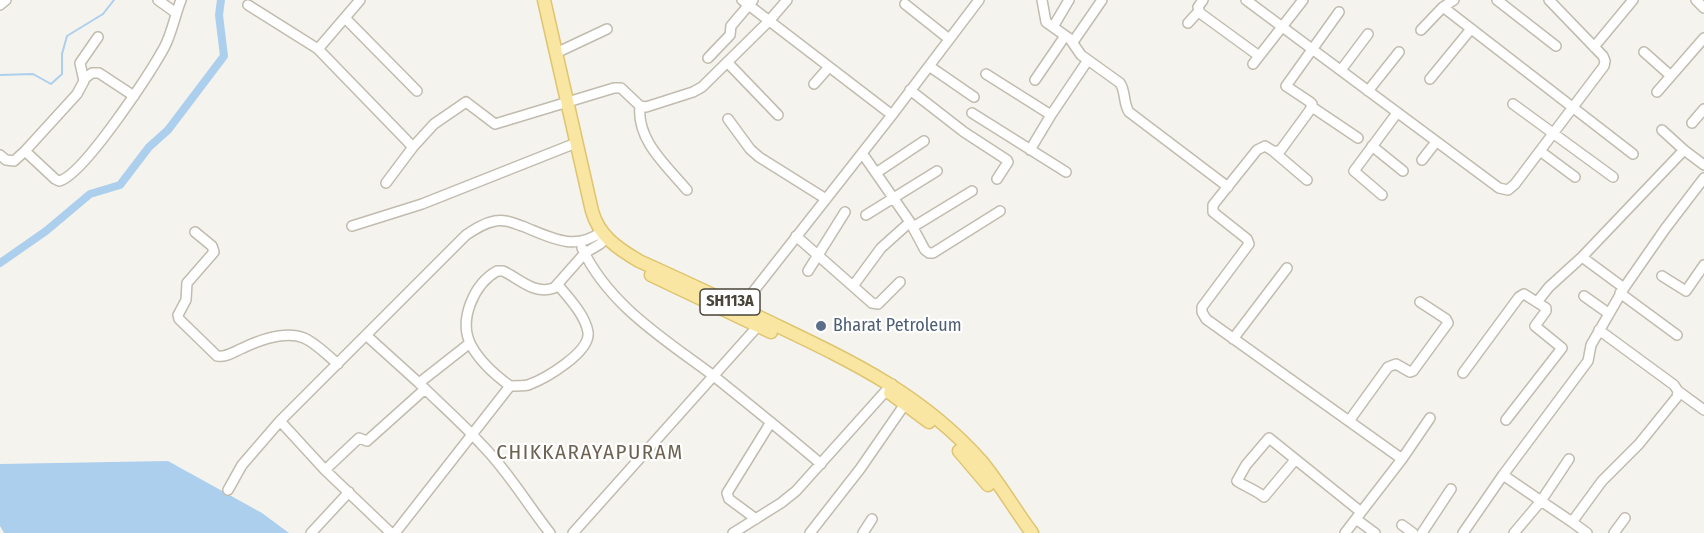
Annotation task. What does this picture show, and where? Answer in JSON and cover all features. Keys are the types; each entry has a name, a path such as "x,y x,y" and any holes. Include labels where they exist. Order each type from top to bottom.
{"main road":[{"path":"535,0 563,104 586,219 600,237"},
{"path":"543,0 556,53 563,104"},
{"name":"SH113A","path":"600,237 613,254 635,267 846,358 933,416 989,471 1032,533"},
{"name":"SH113A","path":"737,311 758,326 889,387 905,404 946,437 966,457 1022,533"}],"street":[{"path":"0,5 6,0"},
{"path":"158,0 176,13"},
{"path":"25,151 55,179 59,181 68,178 118,119 134,96 164,46 182,0"},
{"path":"318,49 360,0"},
{"path":"386,183 434,124 466,102 495,124 614,88 621,88 640,106 646,107 693,92 702,87 769,21 787,0"},
{"path":"737,311 892,115 979,0"},
{"path":"1042,0 1046,22 1073,42 1078,51 1088,60 1120,83 1123,88 1125,106 1129,112 1228,186"},
{"path":"1053,27 1069,0"},
{"path":"1073,42 1102,0"},
{"path":"1188,23 1198,11 1203,0"},
{"path":"1246,0 1499,188 1508,190 1515,184 1604,66 1603,56 1549,0"},
{"path":"1253,64 1303,0"},
{"path":"1420,30 1443,7 1454,0"},
{"path":"1497,0 1556,46"},
{"path":"1594,46 1632,0"},
{"path":"1696,0 1704,8"},
{"path":"708,58 730,35 731,26 748,2 769,21 892,115"},
{"path":"905,4 949,39"},
{"path":"248,5 318,49 413,147"},
{"path":"1443,7 1633,154"},
{"path":"1198,11 1259,56"},
{"path":"1339,12 1286,86 1310,102 1312,107 1358,138"},
{"path":"345,18 417,91"},
{"path":"556,53 607,29"},
{"path":"1430,79 1471,29"},
{"path":"1341,70 1368,34"},
{"path":"1035,80 1065,36"},
{"path":"84,79 80,63 98,37"},
{"path":"1657,92 1704,38"},
{"path":"1368,92 1399,52"},
{"path":"1644,52 1671,76"},
{"path":"1030,150 1088,60"},
{"path":"727,62 778,115"},
{"path":"929,66 974,97"},
{"path":"814,84 829,67"},
{"path":"0,155 10,162 25,151 77,94 84,79 92,73 99,73 134,96"},
{"path":"986,74 1051,115"},
{"path":"910,90 964,132 1007,160 998,179"},
{"path":"1513,104 1613,177"},
{"path":"640,106 640,125 645,137 687,190"},
{"path":"1273,151 1282,149 1312,107"},
{"path":"1692,123 1704,109"},
{"path":"972,113 1066,172"},
{"path":"1383,195 1354,171 1397,113"},
{"path":"728,119 750,149 759,157 826,199"},
{"path":"1662,130 1704,165"},
{"path":"876,173 924,141"},
{"path":"1422,160 1436,142"},
{"path":"352,226 422,204 572,144"},
{"path":"1372,146 1403,171"},
{"path":"1307,180 1265,147 1257,150 1228,186 1213,205 1213,212 1247,239 1249,244 1202,307 1202,312 1206,319 1233,339 1402,459"},
{"path":"1538,302 1549,287 1582,257 1684,150"},
{"path":"1540,151 1575,177"},
{"path":"862,153 929,253 933,253 1000,211"},
{"path":"866,215 937,171"},
{"path":"1463,533 1588,361 1591,345 1622,290 1704,179"},
{"path":"853,286 881,248 911,225 972,191"},
{"path":"807,271 845,212"},
{"path":"228,490 242,465 280,421 466,235 481,225 496,220 508,221 558,240 580,243 600,237"},
{"path":"195,232 212,246 214,252 187,283 186,300 178,315 179,319 217,356 223,357 254,343 277,337 298,336 309,340 338,364"},
{"path":"796,236 872,303 878,304 900,282"},
{"path":"558,285 585,325 588,332 585,345 558,369 542,379 526,386 510,386 490,370 470,343 467,322 469,307 482,283 497,271 503,271 534,289 547,291 558,285 600,237"},
{"path":"580,243 606,285 631,313 821,464"},
{"path":"1582,257 1677,335"},
{"path":"1233,339 1287,268"},
{"path":"1662,276 1686,291 1703,268"},
{"path":"1463,373 1519,297 1524,294 1546,308 1535,326 1562,348 1506,420"},
{"path":"1584,296 1608,313"},
{"path":"1349,421 1388,367 1396,364 1413,372 1448,323 1446,319 1420,302"},
{"path":"573,533 758,326"},
{"path":"1599,330 1704,410"},
{"path":"367,336 472,436 508,475 550,533"},
{"path":"325,470 359,438 367,441 422,386 470,343"},
{"path":"280,421 325,470 393,533 510,386"},
{"path":"740,531 796,490 889,387"},
{"path":"1572,522 1602,481 1645,436 1677,397 1678,392"},
{"path":"810,533 860,469 905,404"},
{"path":"1344,533 1402,459 1430,418"},
{"path":"756,519 729,499 727,493 771,422"},
{"path":"1295,460 1264,497 1258,491 1254,492 1237,481 1246,465 1269,438 1295,460 1358,516 1375,533"},
{"path":"1514,533 1541,501 1569,459"},
{"path":"1503,475 1587,533"},
{"path":"1422,533 1451,489"},
{"path":"311,533 349,492"},
{"path":"1614,533 1625,518"},
{"path":"863,533 872,519"},
{"path":"1402,525 1413,533"}],"water":[{"path":"168,461 262,513 289,533 4,533 0,526 0,464"}],"waterway":[{"path":"0,75 33,74 51,84 62,74 62,54 67,36 103,14 114,0"},
{"path":"0,263 46,231 90,194 120,185 149,147 168,130 224,56 219,15 221,0"}],"place":[{"name":"Bharat Petroleum","path":"821,326"}],"district":[{"name":"CHIKKARAYAPURAM","path":"590,453"}]}
